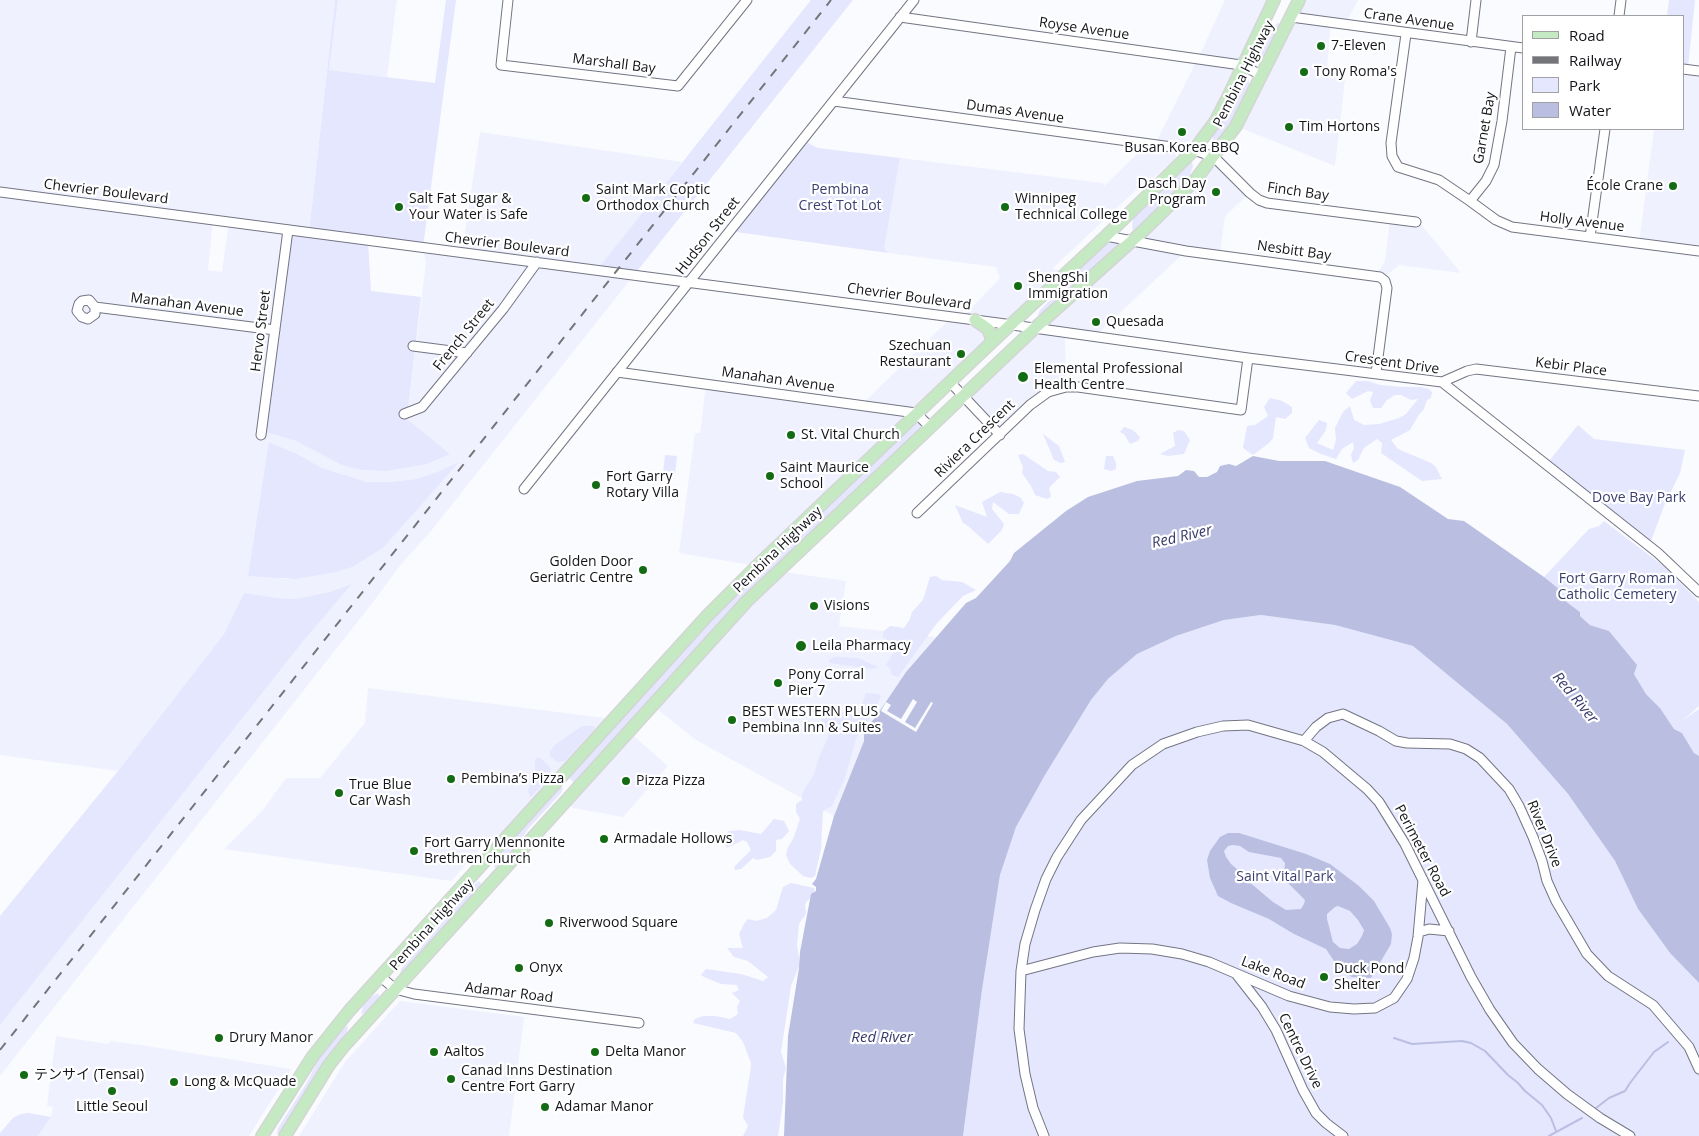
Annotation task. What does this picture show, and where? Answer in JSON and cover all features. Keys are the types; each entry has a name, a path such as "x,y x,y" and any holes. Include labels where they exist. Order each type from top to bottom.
{"main road":[{"name":"Pembina Highway","path":"285,1136 329,1065 344,1046 707,644 775,573 1196,179 1236,126 1299,0"},
{"name":"Pembina Highway","path":"262,1136 324,1041 708,616 755,568 916,413 1106,236 1194,150 1215,122 1272,4"},
{"path":"1272,4 1291,17"},
{"path":"975,320 988,329 991,343"},
{"path":"838,488 851,502"}],"street":[{"name":"Marshall Bay","path":"508,0 502,65 678,86 747,0"},
{"name":"Hudson Street","path":"524,489 914,0"},
{"path":"1471,42 1476,0"},
{"path":"1619,15 1621,0"},
{"name":"Royse Avenue","path":"900,17 1243,66 1262,76"},
{"name":"Crane Avenue","path":"1291,17 1406,34 1522,48"},
{"path":"1406,34 1391,143 1392,156 1398,166 1439,180 1470,201"},
{"name":"Garnet Bay","path":"1470,201 1486,181 1494,165 1502,121 1511,47"},
{"path":"1684,69 1699,71"},
{"name":"Dumas Avenue","path":"834,101 1194,150"},
{"path":"1590,237 1604,130"},
{"name":"Finch Bay","path":"1194,150 1214,157 1258,200 1267,203 1416,222"},
{"name":"Chevrier Boulevard","path":"0,192 1011,324"},
{"name":"Holly Avenue","path":"1470,201 1506,225 1699,251"},
{"name":"Hervo Street","path":"261,435 288,230"},
{"name":"Nesbitt Bay","path":"1106,236 1186,251 1380,276 1385,281 1387,288 1376,374"},
{"name":"French Street","path":"404,414 422,408 503,309 537,262"},
{"name":"Manahan Avenue","path":"95,307 275,330"},
{"name":"Crescent Drive","path":"1011,324 1248,358 1442,382 1658,553 1699,592"},
{"path":"413,346 467,353"},
{"name":"Riviera Crescent","path":"917,512 1039,398 1048,392 1066,387 1104,389 1241,410 1248,358"},
{"name":"Kebir Place","path":"1442,382 1476,369 1699,396"},
{"name":"Manahan Avenue","path":"617,372 916,413"},
{"path":"950,382 1000,435"},
{"path":"916,413 930,427"},
{"name":"River Drive","path":"1304,741 1316,727 1328,718 1343,714 1396,740 1407,743 1450,744 1466,749 1480,758 1509,789 1535,842 1547,881 1556,901 1587,954 1608,976 1653,1004 1689,1047 1699,1069"},
{"name":"Perimeter Road","path":"1044,1136 1032,1106 1020,1049 1021,971 1035,910 1057,857 1081,820 1132,765 1164,744 1197,732 1223,726 1248,725 1304,741 1340,764 1367,789 1379,802 1406,844 1448,932 1490,1010 1513,1043 1538,1070 1567,1094 1600,1118 1630,1136"},
{"name":"Lake Road","path":"1021,971 1093,952 1120,948 1152,950 1182,954 1209,962 1289,996 1330,1007 1375,1008 1394,998 1407,979 1414,958 1419,932 1423,880"},
{"path":"1419,932 1429,928 1448,932"},
{"name":"Centre Drive","path":"1236,974 1262,1007 1276,1030 1303,1090 1316,1112 1326,1123 1343,1136"},
{"path":"381,976 395,989"},
{"name":"Adamar Road","path":"395,989 439,998 639,1023"}],"shaded area":[{"path":"0,0 335,0 309,232 262,431 296,441 342,465 362,470 386,471 450,454 407,419 426,263 423,247 462,252 480,132 682,162 598,270 634,275 431,531 398,568 0,1076 0,1025 305,639 351,585 330,592 295,599 244,593 224,634 118,771 0,755","holes":["213,220 229,222 222,272 208,270","269,442 297,454 322,468 367,482 416,479 457,463 383,548 332,573 297,579 281,579"]},
{"path":"338,0 397,0 387,77 329,70"},
{"path":"1225,0 1275,0 1264,23 1235,70 1209,119 1195,138 1184,144 1157,140 1203,48"},
{"path":"1299,0 1358,0 1346,23 1331,21 1327,67 1346,70 1335,166 1236,126"},
{"name":"École Crane","path":"1684,67 1699,69 1699,251 1639,243 1654,130 1684,130"},
{"path":"1145,146 1174,151 1177,158 1138,191 1136,190 1052,269 1067,271 755,568 745,564 679,553 695,433 700,433 706,384 861,405 952,317 962,318 1000,278 996,267 888,253 883,249 900,158 1103,183 1104,186"},
{"path":"1214,157 1250,193 1225,216 1220,255 1186,251 1094,337 1065,332 1066,387 1057,389 1000,435 963,397"},
{"path":"1390,218 1419,222 1461,273 1399,265 1387,275 1377,274 1385,261"},
{"path":"777,571 846,581 839,626 936,637 906,672 875,718 864,729 864,741 834,816 696,740 652,705"},
{"path":"368,688 612,719 500,841 488,840 451,881 224,849 262,811 286,778 320,778 365,723"},
{"path":"628,731 668,766 623,817 573,808 564,802"},
{"path":"400,1001 524,1017 509,1136 299,1136 345,1062"},
{"path":"56,1036 108,1044 111,1041 141,1045 291,1069 249,1136 38,1136 51,1117 53,1107 47,1106"}],"green space":[{"path":"335,0 338,0 329,70 435,83 446,0 456,0 423,247 368,241 371,291 421,297 407,419 450,454 427,464 386,471 362,470 342,465 296,441 262,431 288,230 309,232"},
{"path":"811,0 853,0 634,275 597,270"},
{"path":"1669,0 1695,0 1688,67 1684,67 1684,15 1667,15"},
{"path":"1278,23 1281,25 1267,53 1258,62 1261,40"},
{"path":"1248,78 1250,87 1240,107 1214,146 1212,146 1213,135 1239,86"},
{"name":"Pembina Crest Tot Lot","path":"802,140 818,148 900,158 884,248 888,253 729,231"},
{"path":"1192,162 1193,166 1190,175 1134,231 1132,229 1133,218 1137,212"},
{"path":"1112,241 1119,244 1040,316 1038,314 1040,310 1068,283 1082,265 1104,244"},
{"path":"1356,381 1368,381 1380,385 1401,387 1421,387 1432,392 1431,398 1427,400 1424,409 1410,430 1391,440 1398,449 1431,463 1436,467 1442,479 1422,481 1381,453 1382,443 1377,439 1364,448 1358,460 1353,463 1351,455 1354,448 1353,442 1342,449 1336,459 1309,448 1305,438 1319,420 1327,423 1326,430 1317,443 1333,450 1336,440 1335,428 1343,412 1350,406 1354,420 1364,425 1379,424 1406,414 1418,399 1411,400 1401,395 1395,395 1387,400 1381,408 1373,408 1370,401 1373,392 1368,391 1352,399 1346,393"},
{"path":"1270,398 1282,401 1292,407 1292,413 1285,419 1276,417 1273,438 1253,455 1243,448 1247,426 1255,425 1268,416 1264,407"},
{"path":"916,413 930,427 777,571 578,786 564,774 707,616"},
{"name":"Dove Bay Park","path":"1578,425 1594,439 1685,450 1680,473 1664,506 1651,541 1549,461"},
{"path":"1124,427 1133,430 1140,437 1138,441 1130,444 1124,434 1120,432"},
{"path":"1178,430 1184,431 1190,440 1184,454 1168,456 1160,454 1175,446 1173,433"},
{"path":"1043,434 1059,446 1065,462 1061,463 1054,460"},
{"path":"269,442 297,454 322,468 367,482 416,479 459,462 383,548 352,567 332,573 297,579 248,576"},
{"path":"1023,454 1048,471 1056,472 1060,477 1049,488 1051,497 1047,499 1035,495 1022,473 1023,467 1018,455"},
{"path":"665,455 677,456 675,474 663,473"},
{"path":"1106,456 1113,456 1116,469 1111,471 1104,469"},
{"path":"1000,492 1013,494 1021,498 1024,503 1019,514 1009,514 993,502 992,509 1004,524 1002,530 988,544 963,523 955,505 987,517 982,502"},
{"name":"Fort Garry Roman Catholic Cemetery","path":"1604,521 1665,567 1699,602 1699,706 1682,721 1699,709 1699,756 1694,753 1682,733 1674,729 1660,708 1646,694 1609,631 1590,625 1580,616 1580,612 1560,597 1544,577 1589,529 1599,526"},
{"path":"936,576 942,580 962,582 976,590 963,596 937,623 898,677 892,675 890,668 886,665 894,652 894,645 883,637 883,632 890,626 904,628 912,612 923,600 930,577"},
{"path":"352,584 305,639 0,1025 0,916 118,771 224,634 244,593 295,599 330,592"},
{"name":"Saint Vital Park","path":"1261,615 1335,625 1413,646 1507,724 1568,794 1615,861 1638,909 1670,953 1699,983 1699,1136 963,1136 982,990 1000,875 1016,827 1045,775 1091,700 1108,679 1137,654 1176,636 1224,620"},
{"path":"834,657 858,658 878,667 872,669 830,663 829,660"},
{"path":"866,693 881,696 874,712 856,739 845,778 832,806 823,811 821,849 815,876 811,878 803,876 790,864 786,855 800,819 796,812 796,804 802,800 802,794 814,774 819,757 828,738 828,731 821,720 822,717 826,709 858,715"},
{"path":"582,726 594,726 595,728 565,761 557,762 550,756 550,752 555,745"},
{"path":"539,757 550,767 551,775 530,798 528,790 535,775 535,760"},
{"path":"561,787 563,788 561,793 529,828 509,856 501,865 494,868 496,859"},
{"path":"774,819 784,821 789,831 782,839 776,840 776,851 770,857 757,860 753,858 741,869 735,870 734,867 751,850 747,842 743,840 727,848 724,843 728,831 740,830 761,834"},
{"path":"479,881 481,883 480,887 475,893 400,975 401,969 433,934 466,892"},
{"path":"791,883 814,888 815,892 805,904 806,914 799,924 797,945 800,964 791,986 781,1052 786,1068 783,1079 783,1102 778,1136 743,1136 748,1126 743,1117 751,1063 743,1042 736,1033 693,1023 695,1019 703,1016 730,1019 738,1014 737,1007 740,1001 732,993 739,990 737,985 721,984 701,975 706,969 741,974 763,981 768,977 748,961 734,957 727,948 743,948 739,934 744,924 748,919 756,921 767,918 776,910 783,887"},
{"path":"378,993 379,997 369,1011 361,1014 363,1006"},
{"path":"348,1026 347,1033 328,1057 281,1132 277,1135 278,1128 306,1084 321,1055 341,1029"},
{"path":"29,1113 51,1117 38,1136 0,1136 0,1133 13,1118"}],"water":[{"name":"Red River","path":"1253,456 1279,461 1325,461 1400,487 1448,519 1464,521 1560,590 1560,597 1580,612 1580,616 1590,625 1609,631 1637,665 1634,674 1646,694 1660,708 1674,729 1682,733 1694,753 1699,756 1699,983 1670,953 1638,909 1615,861 1568,794 1507,724 1413,646 1335,625 1261,615 1224,620 1176,636 1137,654 1108,679 1091,700 1016,827 1000,875 982,990 963,1136 784,1136 788,1036 800,952 811,894 816,891 816,887 812,884 816,879 834,816 864,741 864,729 875,718 906,672 966,603 976,598 1010,561 1014,553 1066,511 1088,497 1137,481 1178,476 1186,470 1194,471 1199,477 1207,477 1217,472 1220,466 1229,464 1236,466"},
{"path":"1228,833 1239,833 1306,854 1330,864 1359,886 1374,901 1392,934 1391,944 1371,978 1352,977 1340,970 1326,949 1294,934 1269,919 1218,896 1210,878 1207,860 1210,851 1220,837","holes":["1228,846 1240,846 1249,852 1281,858 1285,863 1284,875 1287,882 1305,900 1301,909 1286,910 1273,902 1248,881 1226,857 1224,851","1338,906 1350,911 1364,930 1357,944 1349,949 1340,948 1333,942 1327,919 1327,914"]}],"pier":[{"path":"913,699 917,702 905,722 915,728 931,702 933,703 916,732 881,711 886,702 891,705 887,711 901,719"}],"waterway":[{"path":"1394,1038 1412,1044 1462,1041 1471,1043 1485,1051 1508,1075 1542,1105 1551,1118 1556,1131"},
{"path":"1596,1108 1609,1098 1625,1091 1654,1052 1668,1042"},
{"path":"1549,1136 1582,1118"}],"railway":[{"path":"0,1050 831,0"}],"place":[{"name":"7-Eleven","path":"1321,46"},
{"name":"Tony Roma's","path":"1304,72"},
{"name":"Tim Hortons","path":"1289,127"},
{"name":"Busan Korea BBQ","path":"1182,132"},
{"name":"École Crane","path":"1673,186"},
{"name":"Dasch Day Program","path":"1216,192"},
{"name":"Saint Mark Coptic Orthodox Church","path":"586,198"},
{"name":"Salt Fat Sugar & Your Water is Safe","path":"399,207"},
{"name":"Winnipeg Technical College","path":"1005,207"},
{"name":"ShengShi Immigration","path":"1018,286"},
{"name":"Quesada","path":"1096,322"},
{"name":"Szechuan Restaurant","path":"961,354"},
{"name":"Elemental Professional Health Centre","path":"1023,377"},
{"name":"St. Vital Church","path":"791,435"},
{"name":"Saint Maurice School","path":"770,476"},
{"name":"Fort Garry Rotary Villa","path":"596,485"},
{"name":"Golden Door Geriatric Centre","path":"643,570"},
{"name":"Visions","path":"814,606"},
{"name":"Leila Pharmacy","path":"801,646"},
{"name":"Pony Corral Pier 7","path":"778,683"},
{"name":"BEST WESTERN PLUS Pembina Inn & Suites","path":"732,720"},
{"name":"Pembina’s Pizza","path":"451,779"},
{"name":"Pizza Pizza","path":"626,781"},
{"name":"True Blue Car Wash","path":"339,793"},
{"name":"Armadale Hollows","path":"604,839"},
{"name":"Fort Garry Mennonite Brethren church","path":"414,851"},
{"name":"Riverwood Square","path":"549,923"},
{"name":"Onyx","path":"519,968"},
{"name":"Duck Pond Shelter","path":"1324,977"},
{"name":"Drury Manor","path":"219,1038"},
{"name":"Aaltos","path":"434,1052"},
{"name":"Delta Manor","path":"595,1052"},
{"name":"テンサイ (Tensai)","path":"24,1075"},
{"name":"Canad Inns Destination Centre Fort Garry","path":"451,1079"},
{"name":"Long & McQuade","path":"174,1082"},
{"name":"Little Seoul","path":"112,1091"},
{"name":"Adamar Manor","path":"545,1107"}]}
